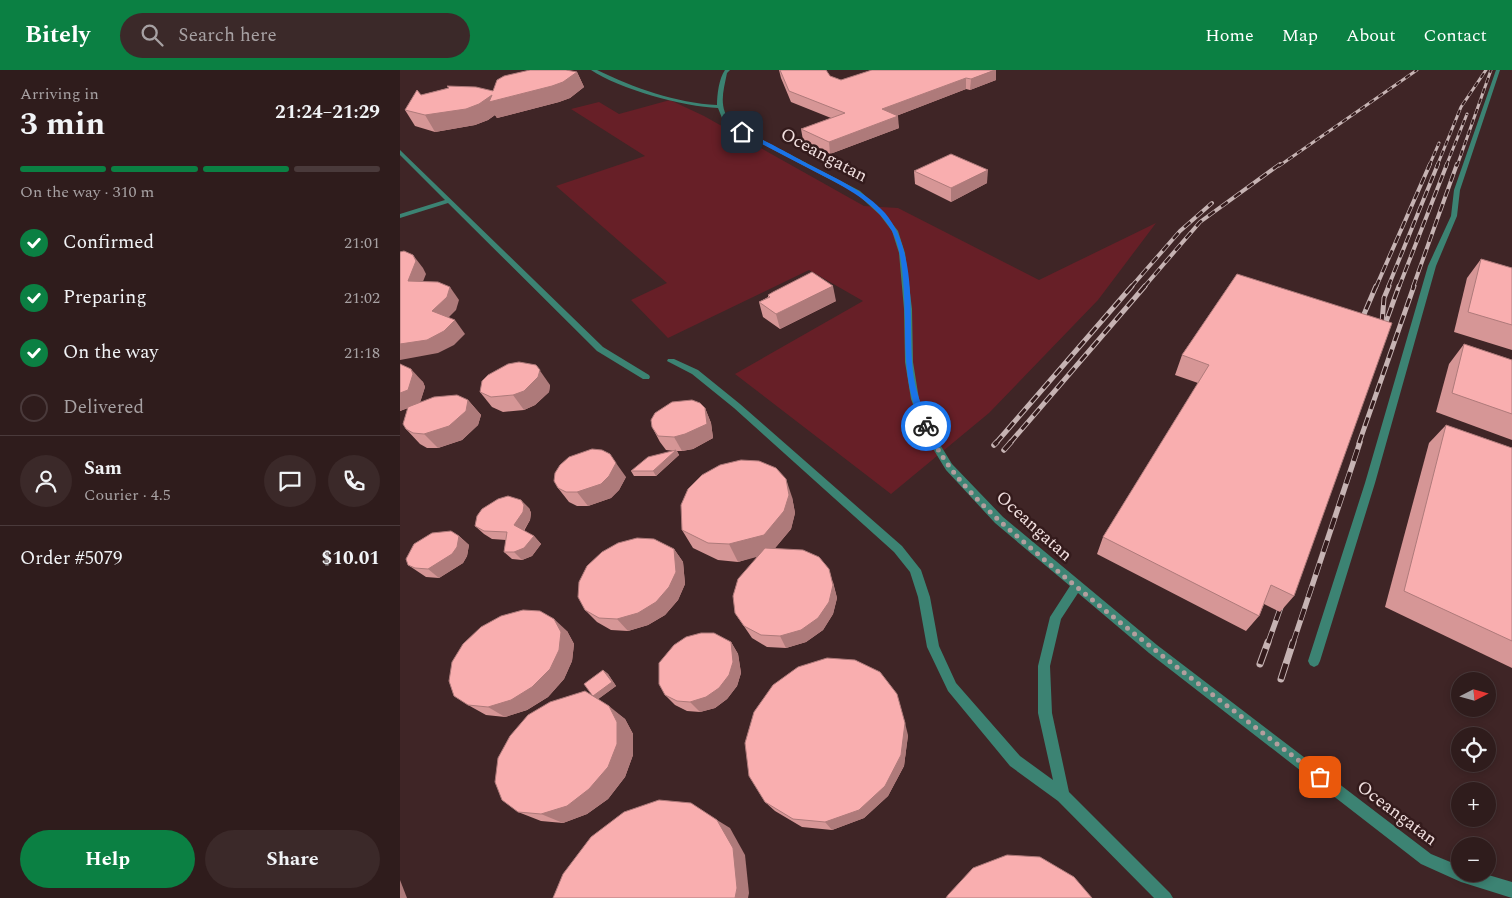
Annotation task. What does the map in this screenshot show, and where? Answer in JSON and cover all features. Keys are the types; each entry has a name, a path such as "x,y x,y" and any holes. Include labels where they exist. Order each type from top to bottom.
{"street":[{"path":"593,70 627,85 706,108 718,107 725,73 728,70"},
{"path":"1314,661 1370,483 1432,266 1454,216 1458,190 1498,70"},
{"name":"Oceangatan","path":"718,107 722,117 730,125 858,192 882,214 894,231 902,253 908,309 909,362 915,399 930,434 949,467 999,520 1076,587 1153,649 1426,859 1461,874 1512,890"},
{"path":"400,152 447,201 600,348 646,377"},
{"path":"400,216 447,201"},
{"path":"671,361 695,372 898,549 915,570 924,597 933,647 952,687 1016,761 1063,796 1165,898"},
{"path":"1063,796 1045,713 1044,666 1056,617 1076,587"}],"shaded area":[{"path":"670,100 704,116 864,206 898,208 1039,280 1156,223 1098,300 989,413 891,494 735,374 863,301 809,270 668,338 631,300 667,283 556,186 645,156 571,109 599,102 619,114"}],"building":[{"path":"530,70 566,70 577,72 563,82 552,86 489,102 492,95 479,104 466,109 425,115 405,110 417,90 421,95 449,88 447,86 476,87 493,91 497,80 504,76"},
{"path":"780,70 826,70 830,76 841,80 872,70 995,70 971,79 966,78 882,109 898,116 829,142 801,129 845,113 789,91"},
{"path":"951,154 988,170 951,188 914,171"},
{"path":"404,251 413,255 416,261 408,281 438,282 450,287 447,297 432,311 455,320 444,331 427,340 400,344 400,252"},
{"path":"1481,259 1512,268 1512,325 1468,312"},
{"path":"812,272 833,286 776,314 759,302 770,297 768,295 773,292"},
{"path":"1237,274 1392,323 1294,596 1271,585 1259,616 1103,537 1209,365 1182,355"},
{"path":"1464,344 1512,360 1512,414 1452,393"},
{"path":"519,362 536,365 540,370 538,377 524,391 513,395 491,397 480,392 482,381 488,375 508,364"},
{"path":"400,364 411,369 413,374 408,390 400,393"},
{"path":"457,395 468,400 466,411 449,426 424,434 413,433 406,429 403,424 408,407 434,397"},
{"path":"692,400 700,403 705,408 707,424 674,437 658,436 652,427 651,420 655,413 672,402"},
{"path":"1446,425 1512,448 1512,641 1404,591"},
{"path":"592,449 602,450 610,454 616,463 609,476 601,484 577,492 566,492 558,488 554,481 555,473 560,465 569,457"},
{"path":"676,450 653,471 631,471 648,457"},
{"path":"741,460 759,461 776,468 786,479 789,495 784,511 764,535 729,544 708,543 682,530 681,505 688,489 702,475 720,465"},
{"path":"508,496 521,500 524,505 523,512 514,525 534,536 524,548 514,552 504,552 507,532 484,531 475,526 477,516 482,509 498,499"},
{"path":"451,531 459,536 457,547 452,554 428,569 415,568 408,565 406,559 414,544 432,533"},
{"path":"637,538 654,539 674,549 676,572 669,587 656,602 638,613 617,619 599,618 585,610 578,597 579,582 587,566 602,552 618,543"},
{"path":"765,548 803,550 819,557 829,569 833,585 829,602 818,618 801,630 780,636 761,635 744,626 735,613 733,596 738,579"},
{"path":"523,610 540,611 554,619 561,632 559,650 550,669 532,687 511,700 488,707 468,705 454,696 449,681 452,662 463,644 481,627 501,616"},
{"path":"701,633 714,633 731,642 733,662 729,675 719,688 706,697 690,702 677,701 665,695 659,684 659,663 674,645 686,637"},
{"path":"827,658 855,660 880,672 897,694 905,723 901,755 885,786 859,810 825,822 793,819 765,802 749,776 745,743 754,712 773,685 798,667"},
{"path":"603,670 612,682 593,696 584,684"},
{"path":"585,691 609,706 617,722 617,744 608,767 589,789 567,806 541,814 518,812 502,800 495,782 498,758 510,736 528,715 550,702"},
{"path":"659,800 691,803 717,820 733,848 737,888 735,898 553,898 563,874 591,837 624,812"},
{"path":"1007,855 1040,857 1074,877 1092,898 946,898 973,868"}],"railway":[{"path":"1279,166 1417,70"},
{"path":"1437,166 1461,107 1486,70"},
{"path":"1457,166 1491,70"},
{"path":"1446,166 1467,114"},
{"path":"1429,166 1439,143"},
{"path":"1144,287 1200,222 1280,164"},
{"path":"1376,287 1430,164"},
{"path":"1388,287 1438,164"},
{"path":"1399,287 1447,164"},
{"path":"1413,287 1457,164"},
{"path":"1131,287 1180,231 1212,203"},
{"path":"996,443 1132,286"},
{"path":"1010,443 1145,286"},
{"path":"1359,326 1376,286"},
{"path":"1382,323 1384,298 1389,286"},
{"path":"1382,333 1399,286"},
{"path":"1359,443 1414,286"},
{"path":"1004,450 1011,442"},
{"path":"1293,643 1360,442"},
{"path":"1268,643 1284,598"},
{"path":"1260,664 1268,642"},
{"path":"1281,679 1293,642"}],"way so far":[{"path":"926,426 949,467 999,520 1076,587 1153,649 1320,777"}],"route":[{"path":"742,132 858,192 882,214 894,231 902,253 908,309 909,362 915,399 926,426"}]}
